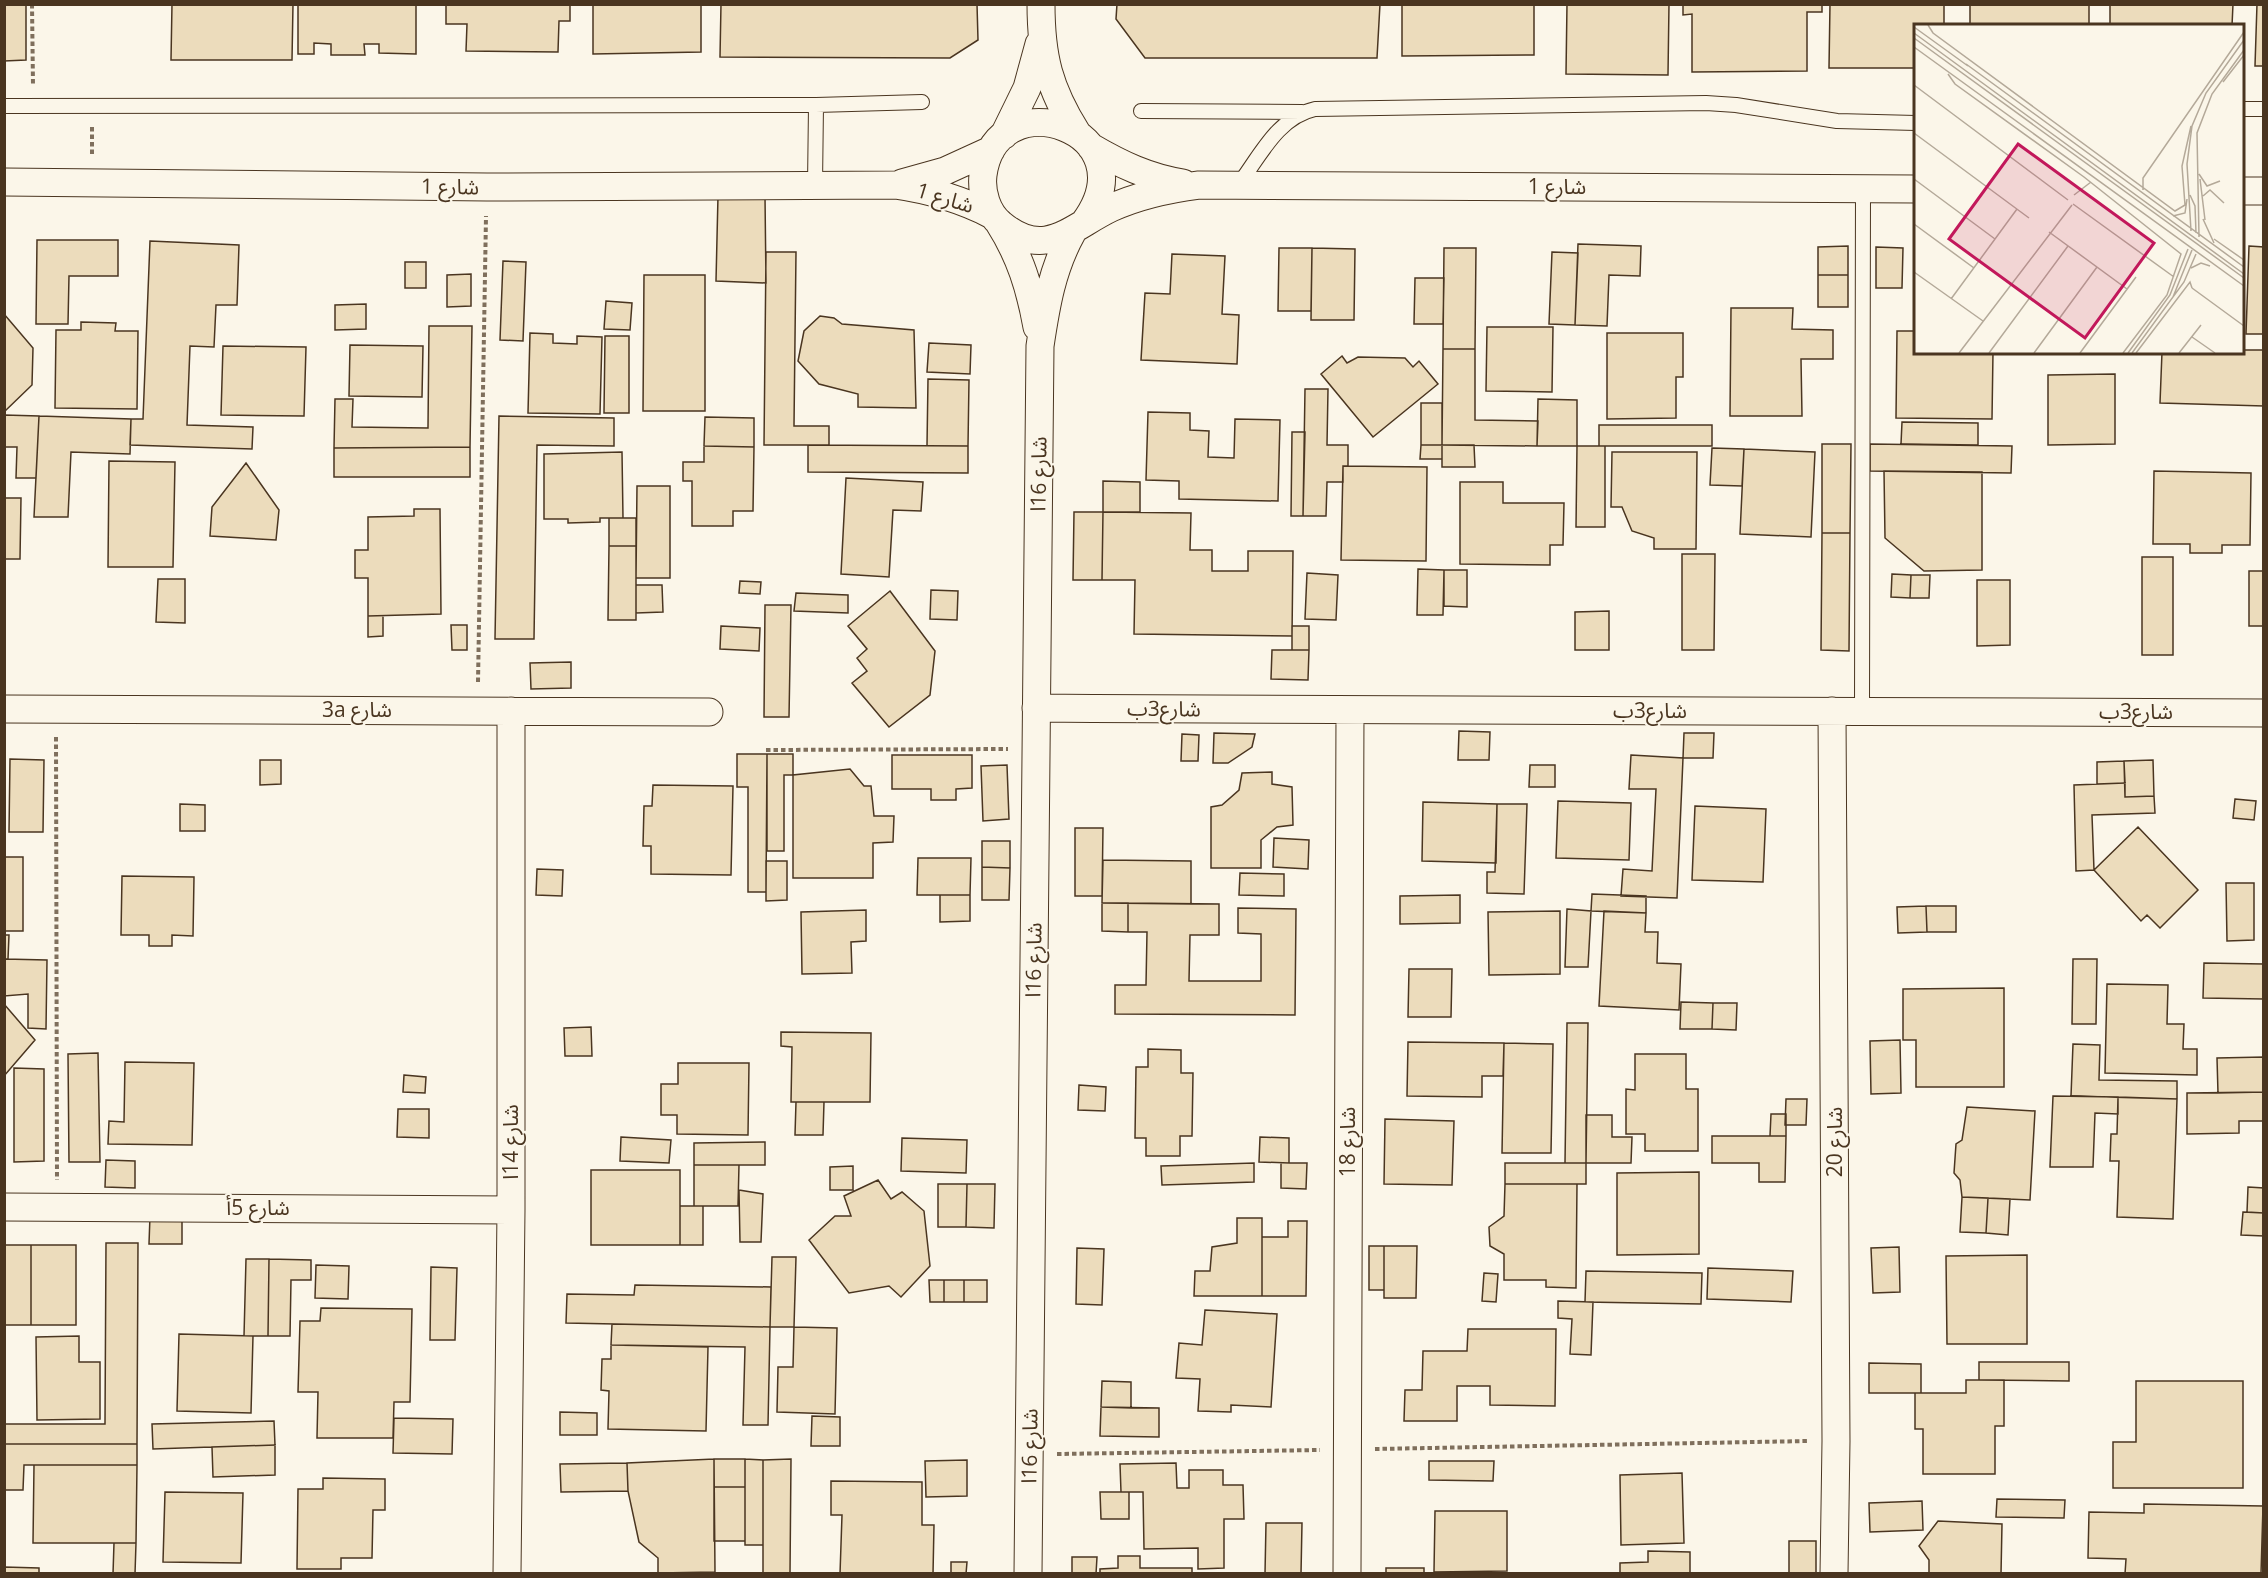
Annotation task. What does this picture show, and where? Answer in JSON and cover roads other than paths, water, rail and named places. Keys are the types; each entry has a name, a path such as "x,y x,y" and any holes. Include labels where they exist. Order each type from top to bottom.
{"street":[{"path":"1041,4 1041,37 1047,68 1057,97 1098,162 1101,186 1094,210 1078,228 1053,239 1034,240 1015,234 996,219 985,200 982,182 984,166 1027,88 1041,37"},
{"path":"998,142 1021,125 1040,121 1060,124 1084,140"},
{"name":"شارع 1","path":"1084,140 1142,173 1170,181 1199,185"},
{"name":"شارع 1","path":"895,185 945,171 998,142"},
{"name":"شارع 1","path":"4,182 487,187 895,185 946,195 970,203 996,219"},
{"name":"شارع 1","path":"1078,228 1111,209 1139,197 1168,189 1199,185 1914,189"},
{"path":"2244,191 2264,191"},
{"name":"شارع 16ا","path":"996,219 1021,262 1028,284 1040,346"},
{"name":"شارع 16ا","path":"1028,1574 1040,346 1049,288 1055,269 1078,228"},
{"name":"شارع3ب","path":"1036,708 2264,713"},
{"name":"3a شارع","path":"4,709 709,712"},
{"name":"شارع 14ا","path":"507,1574 511,1210 512,711"},
{"name":"شارع 18","path":"1347,1574 1350,711"},
{"name":"شارع 20","path":"1832,711 1836,1441 1834,1574"},
{"name":"شارع 5أ","path":"4,1207 511,1210"}],"lane":[{"path":"4,106 816,105 922,102"},
{"path":"1141,111 1304,112 1338,109 1706,103 1737,105 1837,121 1914,123"},
{"path":"815,185 816,105"},
{"path":"2244,109 2264,109"},
{"path":"1239,184 1286,122 1304,112"},
{"path":"1862,710 1863,189"}]}
